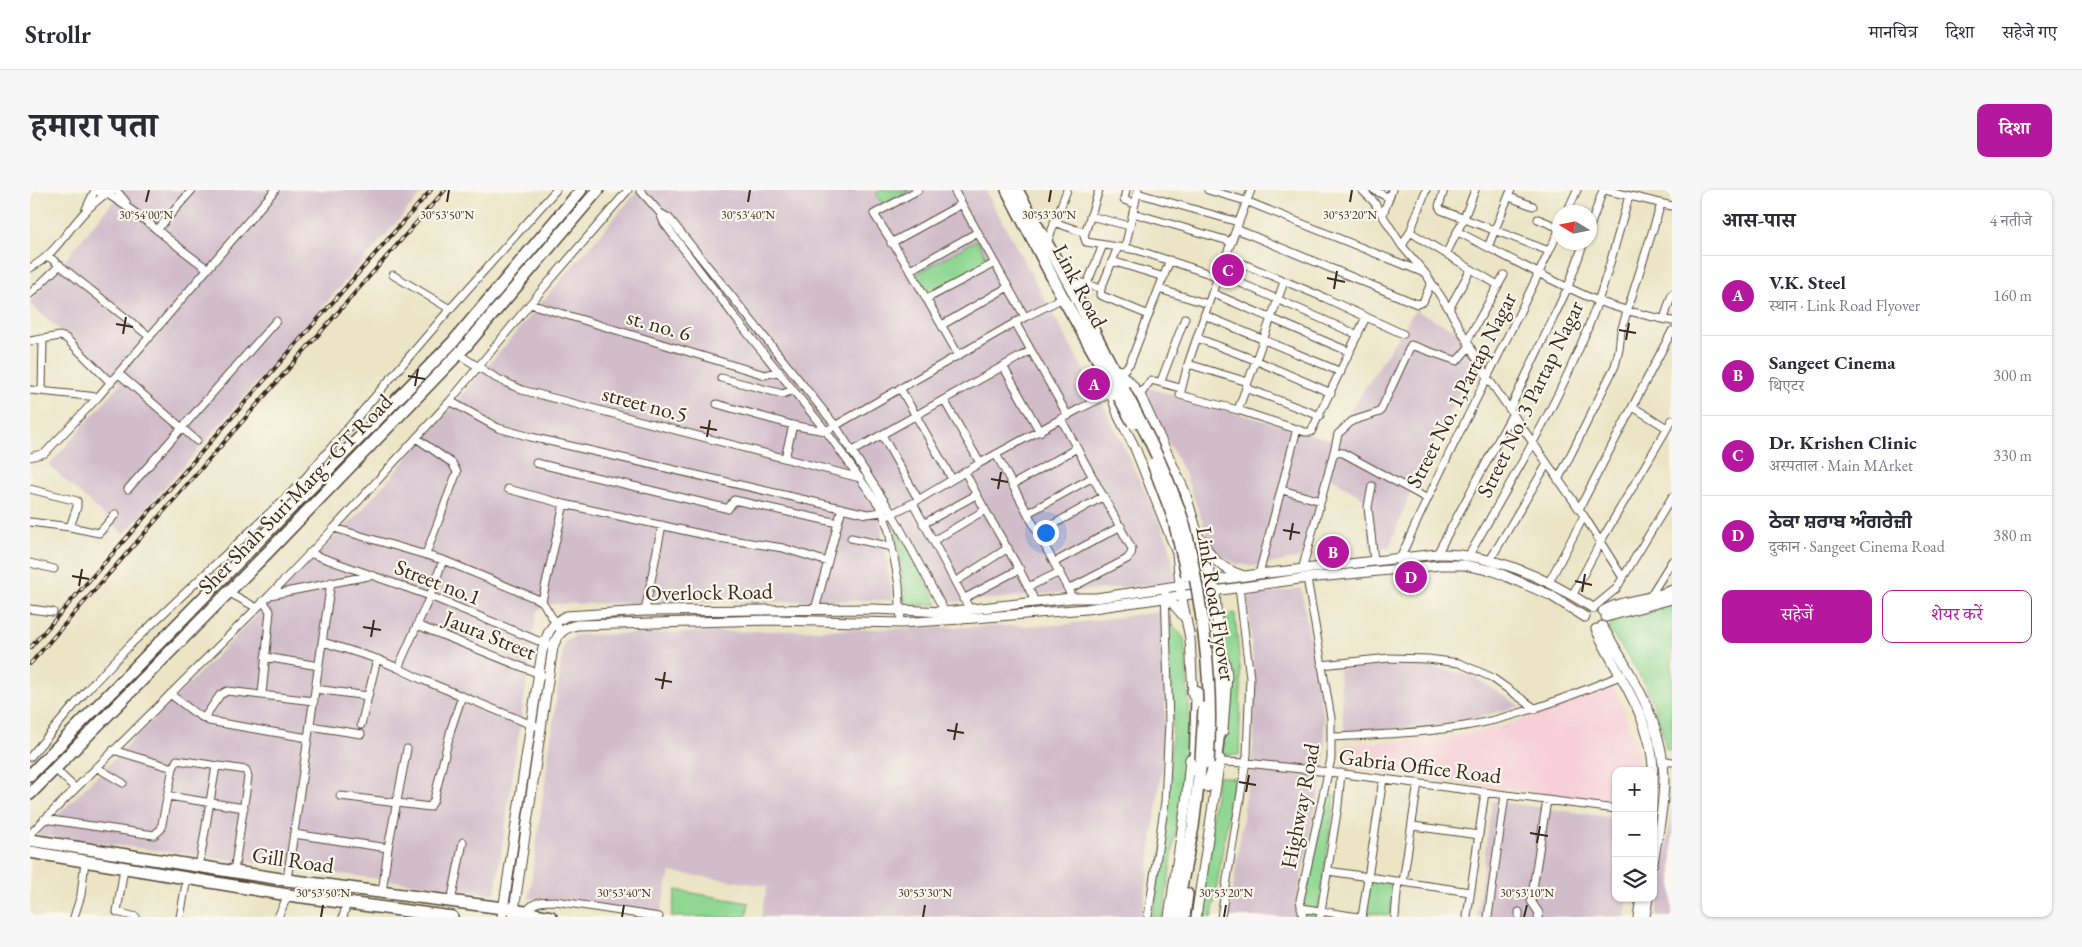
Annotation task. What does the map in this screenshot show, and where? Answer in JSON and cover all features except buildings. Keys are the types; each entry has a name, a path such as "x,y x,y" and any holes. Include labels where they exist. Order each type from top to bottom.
{"main road":[{"name":"Sher Shah Suri Marg - GT Road","path":"30,775 453,342 581,190"},
{"name":"Sher Shah Suri Marg - GT Road","path":"30,794 458,354 598,190"},
{"name":"Link Road","path":"1007,190 1063,298 1110,372"},
{"name":"Link Road","path":"1017,190 1070,286 1110,372"},
{"name":"Link Road Flyover","path":"1110,372 1118,394 1146,432 1166,476 1182,519 1190,550 1209,672 1211,727 1184,917"},
{"path":"1195,694 1194,767 1203,783 1213,773 1215,760 1219,650"},
{"name":"Link Road Flyover","path":"1175,917 1203,783"},
{"name":"Gill Road","path":"30,840 287,880 451,902 508,913 526,912 552,917"},
{"name":"Gill Road","path":"30,852 346,902 405,914 452,917"}],"street":[{"path":"157,230 192,190"},
{"path":"30,457 45,453 98,397 275,190"},
{"path":"30,757 88,689 132,643 300,484 450,309 556,190"},
{"path":"30,834 270,595 334,528 450,401 628,190"},
{"path":"640,190 660,213 670,230 737,320 826,432 887,514 902,612 901,623"},
{"path":"918,190 874,214 910,270 959,356"},
{"path":"954,190 1025,317"},
{"path":"1047,243 1067,190"},
{"path":"1099,190 1085,233 1084,238 1086,242 1137,250 1220,276 1358,334"},
{"path":"1126,190 1124,200 1135,204"},
{"path":"1208,190 1246,201 1425,273"},
{"path":"1251,190 1204,315 1180,388 1180,395 1238,410 1308,433 1311,432 1366,317"},
{"path":"1362,190 1383,214 1402,246 1432,283 1469,343 1487,377 1601,541 1623,578"},
{"path":"1374,190 1389,198"},
{"path":"1383,214 1392,190"},
{"path":"1402,246 1410,232 1426,190"},
{"path":"1444,190 1439,206 1441,210 1549,251"},
{"path":"1446,254 1458,232 1475,190"},
{"path":"1570,205 1577,190"},
{"path":"1597,208 1604,190 1672,206"},
{"path":"105,191 129,206 186,254 208,269"},
{"path":"30,268 43,262 105,191"},
{"path":"83,214 105,191"},
{"path":"1149,315 1102,297 1101,289 1112,261 1122,247 1130,226 1138,192 1237,225 1402,298 1422,304 1432,283"},
{"path":"1488,247 1510,193 1532,206"},
{"name":"Street No. 3 Partap Nagar","path":"1469,555 1533,443 1574,360 1598,300 1629,196"},
{"path":"892,243 962,204"},
{"path":"1558,480 1615,366 1619,350 1619,340 1661,204"},
{"path":"660,213 669,218 835,425 945,612"},
{"path":"1133,213 1232,242"},
{"path":"1090,216 1130,226"},
{"path":"1538,219 1552,225"},
{"path":"1054,222 1085,233"},
{"path":"910,270 978,232"},
{"path":"1410,232 1498,285"},
{"path":"1458,232 1568,287 1628,310 1668,320 1672,294"},
{"path":"1087,284 1103,245"},
{"name":"Street No. 1,Partap Nagar","path":"1398,569 1400,558 1426,498 1540,273 1552,245"},
{"path":"1437,554 1511,411 1568,287 1581,250"},
{"path":"48,256 150,337"},
{"path":"1227,257 1403,334"},
{"path":"1110,372 1124,370 1130,363 1170,260"},
{"path":"1112,261 1164,277"},
{"path":"926,299 995,263"},
{"path":"30,294 60,266"},
{"path":"1449,309 1471,269"},
{"path":"394,275 450,309"},
{"path":"1305,574 1338,434 1352,421 1380,412 1411,345 1457,361 1469,343 1504,275"},
{"path":"1238,410 1284,282"},
{"path":"1070,286 1080,283 1101,289"},
{"path":"942,325 1008,287"},
{"path":"1159,289 1208,304"},
{"path":"1212,292 1350,352"},
{"path":"718,404 793,425 826,432 835,425 959,356 1015,322 1063,298"},
{"name":"st. no. 6","path":"530,304 765,375 779,372"},
{"path":"1204,315 1340,372"},
{"path":"1161,381 1185,318"},
{"path":"128,489 276,320"},
{"path":"1015,322 1065,417 1077,448 1132,548 1127,560 1069,589"},
{"path":"1579,509 1672,331"},
{"path":"30,338 43,339 60,336 66,338 111,382"},
{"path":"1197,338 1255,360 1331,393"},
{"path":"42,391 43,339"},
{"path":"851,452 1030,351"},
{"name":"street no.5","path":"458,354 478,367 522,390 860,478"},
{"path":"1188,364 1247,385 1320,416"},
{"path":"1003,366 1040,432"},
{"path":"1110,372 1129,380 1140,395 1191,503 1205,546 1216,562 1230,572 1246,577"},
{"path":"119,374 197,441"},
{"path":"721,378 780,394 789,393 793,390"},
{"path":"1140,395 1150,381 1161,381 1180,388"},
{"path":"900,388 952,479"},
{"path":"30,390 98,397"},
{"path":"450,401 504,430 867,514 887,514 916,501 965,471 1065,417 1118,394 1135,448 1177,553 1180,586 1190,638 1195,694 1186,803 1169,917"},
{"path":"944,400 980,463"},
{"path":"1633,407 1668,428"},
{"path":"1573,594 1601,541 1672,420"},
{"path":"785,458 793,425"},
{"path":"1259,574 1297,429"},
{"path":"882,434 916,501 923,524 969,608"},
{"path":"416,438 457,468 426,554"},
{"path":"1012,484 1077,448"},
{"path":"1334,452 1343,453 1426,498"},
{"path":"996,454 1055,562 1072,598"},
{"path":"536,463 728,509 734,500 838,523"},
{"path":"1490,560 1547,464"},
{"path":"965,471 976,495 1020,569 1034,602"},
{"path":"1028,513 1093,477"},
{"path":"1183,486 1214,592 1219,650 1226,662 1227,675 1226,708 1220,762 1196,917"},
{"path":"1372,486 1368,506 1374,561"},
{"path":"30,489 78,502 70,527"},
{"path":"508,489 564,504 719,538 783,548 828,562"},
{"path":"1282,490 1321,501"},
{"path":"923,524 976,495"},
{"path":"1038,533 1104,496"},
{"path":"1657,815 1663,784 1662,760 1655,728 1644,698 1599,627 1586,624 1585,617 1587,611 1613,592 1672,496"},
{"path":"542,601 564,504"},
{"path":"815,610 842,508"},
{"path":"933,541 985,510"},
{"path":"30,522 99,533 116,514"},
{"path":"1549,582 1584,516"},
{"path":"646,611 662,525"},
{"path":"1055,562 1121,526"},
{"path":"334,528 426,554 542,601 561,632 554,647 520,866 508,913"},
{"path":"852,538 892,547"},
{"path":"955,582 1008,548"},
{"name":"Street no.1","path":"309,553 430,596 554,647"},
{"path":"1305,574 1374,561 1437,554 1469,555 1490,560 1549,582 1573,594 1604,614 1672,599"},
{"path":"398,668 430,596 443,560"},
{"path":"1649,598 1672,561"},
{"path":"30,563 54,568"},
{"path":"1305,574 1441,565 1477,566 1494,571 1550,595 1585,617"},
{"path":"964,599 1020,569"},
{"path":"1028,587 1060,572"},
{"name":"Overlock Road","path":"554,622 566,616 581,614 646,611 874,609 902,612 945,612 1072,598 1096,598 1259,574 1305,574"},
{"name":"Overlock Road","path":"561,632 577,625 774,620 901,623 1086,609 1214,592 1305,574"},
{"name":"Highway Road","path":"1303,917 1300,900 1331,759 1330,718 1305,574"},
{"path":"270,595 371,576"},
{"path":"287,880 331,582"},
{"path":"1222,917 1246,763 1250,678 1239,587"},
{"path":"1148,917 1164,802 1169,723 1167,598 1164,588"},
{"path":"1652,767 1648,738 1622,675 1599,627 1604,614 1619,604 1649,598 1672,590"},
{"path":"228,592 257,608"},
{"path":"1085,597 1086,609"},
{"path":"1167,598 1186,619"},
{"path":"262,694 270,611 263,601"},
{"path":"30,609 53,612"},
{"path":"508,913 510,864 538,674 544,643 554,622"},
{"name":"Jaura Street","path":"417,625 549,678"},
{"path":"323,642 377,659 532,725 542,727"},
{"path":"265,657 319,666"},
{"path":"1322,665 1390,658 1428,659 1459,663 1491,677 1536,709"},
{"path":"361,725 377,659"},
{"path":"1331,737 1419,732 1467,726 1536,709 1622,675"},
{"path":"316,689 368,696"},
{"path":"204,718 223,692 227,691 314,701"},
{"path":"170,694 204,718 218,723 308,738"},
{"path":"340,796 427,808 431,805 451,729 462,696"},
{"path":"310,726 361,734"},
{"path":"382,893 388,848 407,749"},
{"path":"113,750 173,768"},
{"path":"44,819 154,835 160,829 175,762 179,760 242,769 248,772 234,872"},
{"path":"1662,760 1672,762"},
{"name":"Gabria Office Road","path":"1220,762 1341,773 1612,808"},
{"path":"199,867 216,766"},
{"path":"96,767 123,783"},
{"path":"55,769 75,788"},
{"path":"1321,914 1338,806 1341,773"},
{"path":"1362,917 1383,779"},
{"path":"1395,917 1413,826 1418,783"},
{"path":"1467,917 1485,792"},
{"path":"521,794 532,796"},
{"path":"1488,917 1504,795"},
{"path":"168,796 244,808"},
{"path":"1538,917 1539,912 1531,901 1546,800"},
{"path":"1413,826 1479,835"},
{"path":"294,834 388,848"},
{"path":"451,902 462,842"},
{"path":"74,917 81,895 85,861"},
{"path":"510,864 520,866"},
{"path":"124,868 117,912 136,917"},
{"path":"1328,871 1470,892"},
{"path":"180,917 187,878"},
{"path":"278,917 288,894"},
{"path":"526,912 532,904 541,901 555,901 659,917"},
{"path":"343,917 346,902"},
{"path":"1638,917 1640,902"},
{"path":"1645,917 1647,902"},
{"path":"1301,908 1321,914 1358,917"}],"shaded area":[{"path":"123,190 425,190 124,534 49,465 121,383 30,304"},
{"path":"638,190 985,190 1112,422 1169,543 1175,579 1155,584 948,603 893,503 878,509 893,600 549,604 537,611 495,894 38,835 359,513"},
{"path":"1415,310 1459,332 1474,362 1412,488 1389,548 1370,548 1364,499 1328,475 1301,558 1255,566 1236,564 1215,551 1186,476 1144,396 1148,388 1332,440"},
{"path":"1301,588 1324,720 1325,763 1296,902 1297,917 1229,917 1254,740 1254,677 1248,597"},
{"path":"1165,611 1165,742 1142,917 761,917 767,886 670,872 660,915 529,898 564,643 576,635 1060,625"},
{"path":"1418,664 1474,677 1520,706 1448,725 1344,732 1339,669"},
{"path":"1614,686 1632,733 1639,767 1612,767 1612,802 1341,767 1344,744 1440,740 1512,724"},
{"path":"1492,801 1612,817 1612,902 1627,902 1625,917 1477,917"},
{"path":"1672,810 1672,917 1656,917 1670,826"}],"green space":[{"path":"881,190 910,190 883,205 876,194"},
{"path":"977,240 989,262 930,300 915,275"},
{"path":"895,524 938,604 906,606"},
{"path":"1672,603 1672,749 1666,749 1658,717 1645,686 1629,658 1609,631 1614,617"},
{"path":"1235,613 1241,680 1239,755 1221,754 1220,616"},
{"path":"1172,624 1184,638 1190,719 1185,769 1163,917 1152,917 1168,806 1173,720 1167,633"},
{"path":"1218,776 1234,778 1212,917 1196,917"},
{"path":"1327,793 1335,796 1317,917 1307,917 1304,903"},
{"path":"1367,879 1393,883 1390,916 1364,911"},
{"path":"676,890 749,903 746,917 671,917"}],"railway":[{"path":"30,648 431,190"},
{"path":"30,664 445,190"}],"place":[{"name":"Dr. Krishen Clinic","path":"1228,270"},
{"name":"V.K. Steel","path":"1094,384"},
{"name":"Sangeet Cinema","path":"1333,552"},
{"name":"ਠੇਕਾ ਸ਼ਰਾਬ ਅੰਗਰੇਜ਼ੀ","path":"1411,577"}]}
